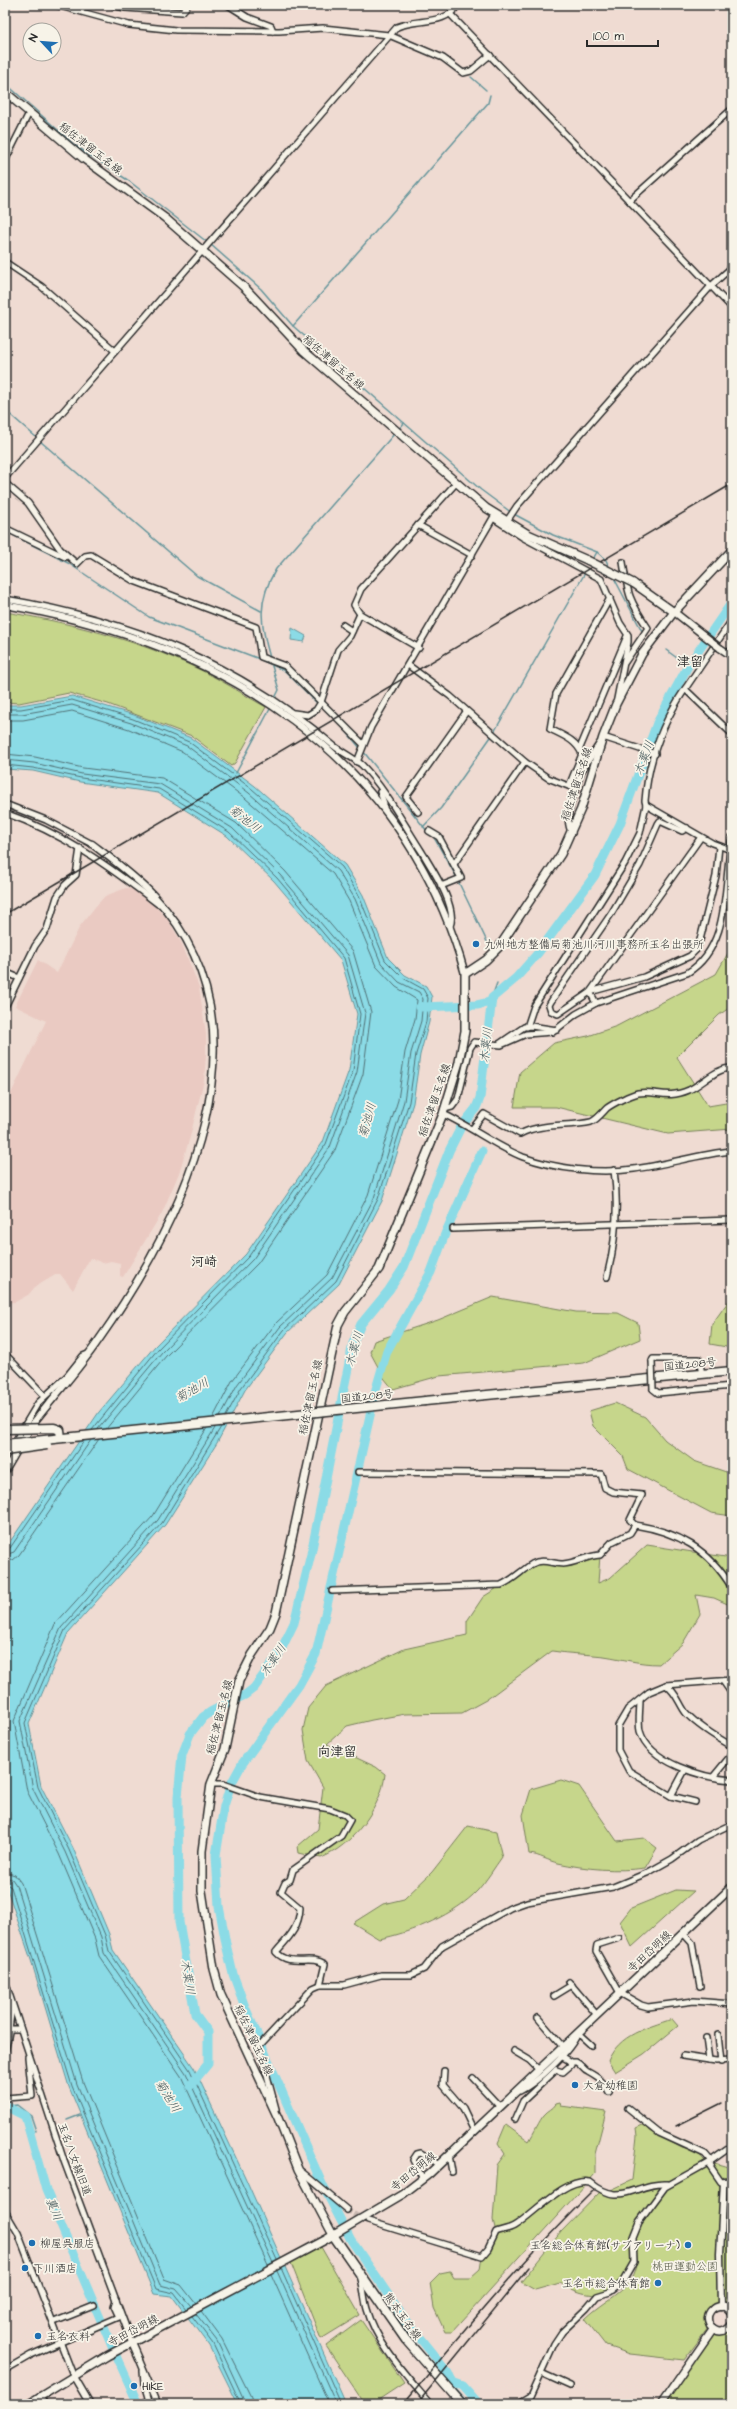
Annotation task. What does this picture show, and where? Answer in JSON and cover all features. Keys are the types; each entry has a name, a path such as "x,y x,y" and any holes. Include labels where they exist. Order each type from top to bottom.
{"main road":[{"name":"稲佐津留玉名線","path":"5,92 84,159 165,218 208,247 304,351 456,483 507,521 534,537 587,560 633,583 676,614"},
{"name":"稲佐津留玉名線","path":"333,2235 298,2169 278,2118 221,1995 214,1970 202,1891 202,1851 211,1784 225,1749 236,1694 244,1670 267,1632 276,1613 338,1325 345,1312 379,1269 444,1111 459,1062 466,1012 465,974 486,960 507,937 561,854 582,809 616,704 642,654 732,550"},
{"name":"国道208号","path":"5,1444 732,1371"},
{"path":"5,1429 54,1428 60,1430 62,1438"},
{"path":"5,1451 75,1441 91,1436"},
{"name":"寺田岱明線","path":"28,2404 73,2375 125,2347 133,2340 325,2240 403,2194 449,2156 732,1887"},
{"name":"熊本玉名線","path":"333,2235 360,2276 406,2340 462,2404"}],"street":[{"path":"56,5 129,25 176,30 273,31 323,28 389,35 443,58 464,73 471,71 490,55"},
{"path":"113,5 152,11 182,12 188,5"},
{"path":"228,5 247,17 271,26 273,31"},
{"path":"5,478 115,351 208,247 389,35 397,27 405,23 439,19 451,15 458,5"},
{"path":"451,15 732,308"},
{"path":"630,200 732,109"},
{"path":"5,161 29,113"},
{"path":"5,262 41,286 115,351"},
{"path":"507,521 514,510 711,286 732,267"},
{"path":"5,483 28,503 69,559"},
{"path":"419,648 360,614 354,605 361,589 456,483"},
{"path":"357,762 371,727 419,648 493,518 507,521 583,569 601,578 628,635 616,704"},
{"path":"418,524 472,555"},
{"path":"5,528 69,559 76,564 86,556 91,555 134,581 256,627 261,657 285,666 363,746"},
{"path":"622,668 648,628 632,604 628,592 623,562"},
{"path":"569,786 582,758 580,748 573,741 550,729 556,694 610,598"},
{"path":"5,600 87,615 156,639 223,668 292,713 347,757 357,762 375,780 441,886 451,909 450,926"},
{"path":"5,605 104,628 157,646 220,674 267,702 318,740 357,776 384,808 429,878 450,926 465,974"},
{"path":"292,713 308,715 316,710 321,702 338,650 352,631 360,614"},
{"path":"676,614 732,656"},
{"path":"527,1026 534,1006 624,863 640,833 646,805 647,778 653,753 668,718 685,689 732,620"},
{"path":"343,624 352,631"},
{"path":"580,748 628,635"},
{"path":"408,665 525,762 548,778 576,789"},
{"path":"685,689 732,734"},
{"path":"418,812 406,797 466,712"},
{"path":"572,833 569,829 569,812 576,789 589,757 605,739 653,753"},
{"path":"454,864 525,762"},
{"path":"375,780 384,803 384,808"},
{"path":"5,804 46,820 92,844 134,877 163,908 193,956 206,991 213,1058 207,1115 193,1166 176,1208 137,1279 89,1354 35,1422 5,1471"},
{"path":"646,805 701,837 718,846 731,850"},
{"path":"5,813 33,824 80,848 110,867 163,908"},
{"path":"687,828 682,831 660,821 640,865 611,914 549,1005 551,1011 558,1014 590,992 644,977 690,956 696,950 713,890 718,846"},
{"path":"428,830 439,836 461,878 441,886"},
{"path":"590,992 701,837"},
{"path":"732,837 730,882 718,934 709,953 699,966 668,980 621,993 596,1003 576,1014 558,1030 526,1034 498,1045 480,1041 474,1042 470,1048 456,1103 444,1111 453,1119 522,1156 538,1161 588,1170 632,1170 690,1156 732,1151"},
{"path":"5,1007 35,946 47,929 57,897 65,885 76,875 80,848"},
{"path":"5,972 19,978"},
{"path":"590,992 596,1003"},
{"path":"498,1045 499,1042 527,1026 558,1030"},
{"path":"472,1129 484,1114 520,1134 531,1128 553,1128 568,1123 593,1122 609,1106 638,1093 669,1096 690,1089 711,1078 721,1069 732,1068"},
{"path":"607,1277 616,1224 617,1196 614,1170"},
{"path":"453,1228 732,1220"},
{"path":"5,1354 45,1396"},
{"path":"5,1458 38,1403 67,1376 83,1356 89,1354"},
{"path":"702,1374 701,1361 698,1359 653,1359 652,1361 653,1389 658,1393 732,1386"},
{"path":"358,1472 601,1474 605,1488 613,1492 642,1495 630,1520 635,1524 676,1534 693,1545 718,1568 732,1588"},
{"path":"332,1591 501,1585 510,1581 532,1564 540,1561 563,1564 582,1558 600,1556 612,1542 630,1533 635,1524"},
{"path":"694,1802 671,1796 629,1771 618,1750 618,1726 628,1709 649,1692 666,1685 732,1680"},
{"path":"724,1681 732,1694"},
{"path":"666,1685 675,1693 685,1712 695,1721 732,1746"},
{"path":"640,1700 640,1731 644,1740 658,1756 685,1770 712,1777 732,1780"},
{"path":"712,1777 732,1754"},
{"path":"671,1796 685,1770"},
{"path":"211,1784 223,1784 233,1789 260,1797 330,1809 346,1815 350,1820 341,1836 293,1870 290,1880 285,1883 281,1892 300,1908 300,1917 293,1933 276,1952 281,1957 296,1962 316,1960 325,1964 320,1985"},
{"path":"278,2118 259,2046 305,1995 320,1985 344,1985 381,1975 411,1975 424,1969 442,1946 510,1908 527,1902 613,1887 647,1874 672,1859 698,1840 732,1824"},
{"path":"683,1934 692,1943 700,1986"},
{"path":"618,1938 597,1945 596,1952 620,1994 648,2007 694,2001 732,2004"},
{"name":"玉名八女線旧道","path":"5,1981 28,2056 64,2161 116,2300 133,2340"},
{"path":"554,1996 571,1983 597,2015"},
{"path":"5,2050 11,2014 6,1996 7,1987"},
{"path":"538,2018 563,2047"},
{"path":"9,2029 20,2029"},
{"path":"513,2094 523,2089 554,2063 578,2033 591,2045"},
{"path":"718,2035 721,2062"},
{"path":"706,2038 709,2060"},
{"path":"514,2051 529,2060 539,2070"},
{"path":"5,2098 32,2096 26,2060 28,2056"},
{"path":"561,2056 570,2062 576,2062 587,2072 596,2075 603,2081 609,2092"},
{"path":"683,2056 721,2062 732,2060"},
{"path":"556,2070 563,2072 571,2065 570,2062"},
{"path":"554,2063 556,2070"},
{"path":"515,2119 523,2101 556,2070"},
{"path":"444,2071 443,2085 463,2108 474,2131"},
{"path":"474,2078 500,2107"},
{"path":"628,2108 659,2133 705,2154 721,2182 732,2181"},
{"path":"518,2404 530,2397 554,2344 570,2323 584,2311 597,2296 610,2292 622,2283 634,2262 634,2237 639,2222 668,2184 709,2162 732,2146"},
{"path":"422,2179 413,2160 417,2154 421,2153 439,2165"},
{"path":"449,2156 452,2172"},
{"path":"298,2169 347,2210"},
{"path":"368,2221 482,2256 488,2251 496,2232 513,2227 552,2196 578,2183 590,2182 602,2192 618,2196 656,2183 668,2184"},
{"path":"721,2306 720,2254 724,2182"},
{"path":"5,2211 18,2233 62,2342 73,2375 90,2404"},
{"path":"360,2276 367,2309 376,2330 401,2368 430,2404"},
{"path":"116,2300 114,2306 116,2318 125,2336 133,2340 139,2359 158,2404"},
{"path":"54,2322 94,2306"},
{"path":"732,2313 729,2308 721,2306 713,2308 708,2315 708,2323 713,2329 722,2331 732,2326"},
{"path":"5,2370 31,2355 116,2318"},
{"path":"661,2404 713,2329"},
{"path":"143,2366 144,2384 150,2404"},
{"path":"541,2373 570,2386"},
{"path":"39,2396 44,2404"}],"shaded area":[{"path":"126,888 135,889 168,920 181,942 199,987 206,1034 206,1055 204,1080 190,1137 179,1173 162,1213 123,1277 120,1276 120,1263 111,1261 103,1263 90,1258 73,1290 60,1274 57,1274 35,1287 28,1295 15,1302 5,1303 5,1106 46,1021 15,1006 38,960 57,973 80,926 95,907 105,896"}],"green space":[{"path":"5,612 52,621 101,633 150,649 203,671 266,707 235,763 231,766 192,736 108,704 69,693 19,703 5,702"},
{"path":"732,946 732,1006 719,1015 677,1057 708,1106 732,1102 732,1129 668,1134 556,1107 514,1107 520,1072 554,1043 588,1036 617,1026 716,974"},
{"path":"493,1297 576,1312 618,1313 638,1323 640,1339 584,1363 439,1376 393,1389 384,1378 370,1352 374,1341 438,1320"},
{"path":"730,1299 732,1299 732,1348 710,1344 712,1324"},
{"path":"615,1403 645,1417 665,1440 694,1461 732,1474 732,1516 711,1513 628,1469 623,1456 593,1426 589,1411"},
{"path":"647,1545 732,1558 732,1606 714,1598 696,1595 700,1614 683,1643 659,1664 604,1656 552,1651 486,1700 462,1713 405,1714 347,1726 327,1744 376,1767 385,1774 383,1787 372,1812 364,1824 344,1844 321,1858 299,1853 298,1846 318,1829 323,1787 308,1761 303,1730 308,1708 326,1686 404,1649 467,1635 467,1621 483,1597 540,1561 563,1564 600,1555 598,1583 610,1578"},
{"path":"561,1780 579,1786 617,1841 644,1838 657,1848 645,1868 613,1870 579,1867 558,1863 529,1854 523,1815 531,1789"},
{"path":"468,1826 496,1832 502,1857 478,1890 469,1899 458,1907 419,1927 379,1939 353,1923 383,1904 404,1899 432,1872"},
{"path":"676,1890 694,1891 632,1947 620,1922 631,1908"},
{"path":"672,2019 678,2026 644,2054 615,2072 608,2061 619,2044 635,2033"},
{"path":"560,2103 561,2106 606,2112 595,2154 595,2174 452,2332 445,2332 434,2308 430,2283 440,2273 450,2271 454,2278 471,2278 480,2270 482,2256 496,2232 493,2220 497,2165 505,2154 498,2143 506,2124 529,2141 544,2115 556,2104"},
{"name":"桃田運動公園","path":"645,2124 650,2131 682,2148 697,2152 704,2160 728,2167 732,2158 732,2306 726,2303 720,2303 710,2307 705,2317 705,2322 708,2328 684,2360 630,2354 606,2346 585,2319 616,2295 631,2280 635,2270 636,2257 634,2241 635,2261 628,2276 612,2291 593,2295 571,2289 560,2283 535,2290 521,2282 561,2232 603,2189 611,2190 632,2180 637,2136 636,2128"},
{"path":"321,2247 360,2315 321,2339 291,2263"},
{"path":"361,2320 404,2383 372,2404 365,2404 326,2346"},
{"path":"732,2328 732,2404 669,2404 664,2400 712,2331"}],"water":[{"path":"292,628 306,636 304,642 291,640"},
{"name":"菊池川","path":"72,696 134,715 191,738 255,786 345,865 363,895 388,958 405,975 426,986 432,997 429,1022 420,1055 413,1103 382,1201 339,1284 287,1333 245,1390 217,1443 165,1525 68,1633 29,1724 41,1786 73,1848 109,1934 113,1950 194,2068 245,2177 346,2404 238,2404 209,2346 172,2296 154,2294 69,2087 31,1960 5,1883 5,1549 99,1412 155,1346 246,1254 323,1142 349,1070 357,1014 341,960 274,881 227,836 158,793 80,782 33,771 5,769 5,705 21,705"}],"waterway":[{"path":"471,77 486,90"},
{"path":"5,83 76,146 129,181 207,242"},
{"path":"293,326 488,103 490,95"},
{"path":"210,244 261,289 293,326 481,490 512,513 553,535 597,552 606,560 610,569"},
{"path":"5,410 37,438"},
{"path":"399,429 404,423"},
{"path":"270,658 262,623 262,612 266,591 276,569 395,433"},
{"path":"40,441 197,576 261,611"},
{"path":"5,531 68,563 149,617 257,658 285,671 318,704"},
{"path":"593,559 597,552"},
{"path":"423,827 441,808 493,734 585,573"},
{"path":"613,576 642,631"},
{"name":"木葉川","path":"190,2086 208,2064 208,2032 195,2014 179,1922 178,1797 182,1755 190,1734 203,1717 245,1695 254,1688 279,1654 294,1623 311,1554 353,1343 361,1324 389,1290 404,1267 449,1151 461,1127 476,1108 480,1098 492,998 516,978 538,953 595,875 620,824 657,723 688,666 732,602"},
{"path":"666,650 688,666"},
{"path":"271,706 279,690 272,666"},
{"path":"236,773 270,709"},
{"path":"340,724 361,749"},
{"path":"363,751 427,831"},
{"path":"433,836 457,878"},
{"path":"458,881 491,950"},
{"name":"木葉川","path":"490,1002 497,983"},
{"path":"420,1007 477,1005 490,1002"},
{"path":"479,2404 463,2386 452,2382 448,2373 406,2321 351,2240 323,2186 245,2007 233,1974 219,1906 216,1855 224,1806 231,1784 242,1764 299,1685 316,1654 376,1389 387,1351 431,1272 445,1234 482,1151"},
{"name":"裏川","path":"8,2106 17,2105 31,2116 36,2131"},
{"name":"裏川","path":"5,2106 25,2116 46,2190 119,2363"},
{"path":"67,2120 80,2115"},
{"path":"368,2278 419,2348 469,2404"},
{"name":"裏川","path":"121,2366 138,2404"}],"tunnel":[{"path":"347,2210 363,2219"}],"railway":[{"path":"5,914 732,484"},
{"path":"676,2126 722,2103"},
{"path":"404,2404 496,2294 545,2240 595,2189"},
{"path":"417,2404 529,2267"}],"place":[{"name":"九州地方整備局菊池川河川事務所玉名出張所","path":"476,944"},
{"name":"大倉幼稚園","path":"575,2085"},
{"name":"柳屋呉服店","path":"32,2243"},
{"name":"玉名総合体育館(サブアリーナ)","path":"688,2245"},
{"name":"下川酒店","path":"25,2268"},
{"name":"玉名市総合体育館","path":"658,2283"},
{"name":"玉名衣料","path":"38,2336"},
{"name":"HIKE","path":"134,2386"}],"district":[{"name":"津留","path":"690,661"},
{"name":"河崎","path":"204,1261"},
{"name":"向津留","path":"337,1751"}]}
